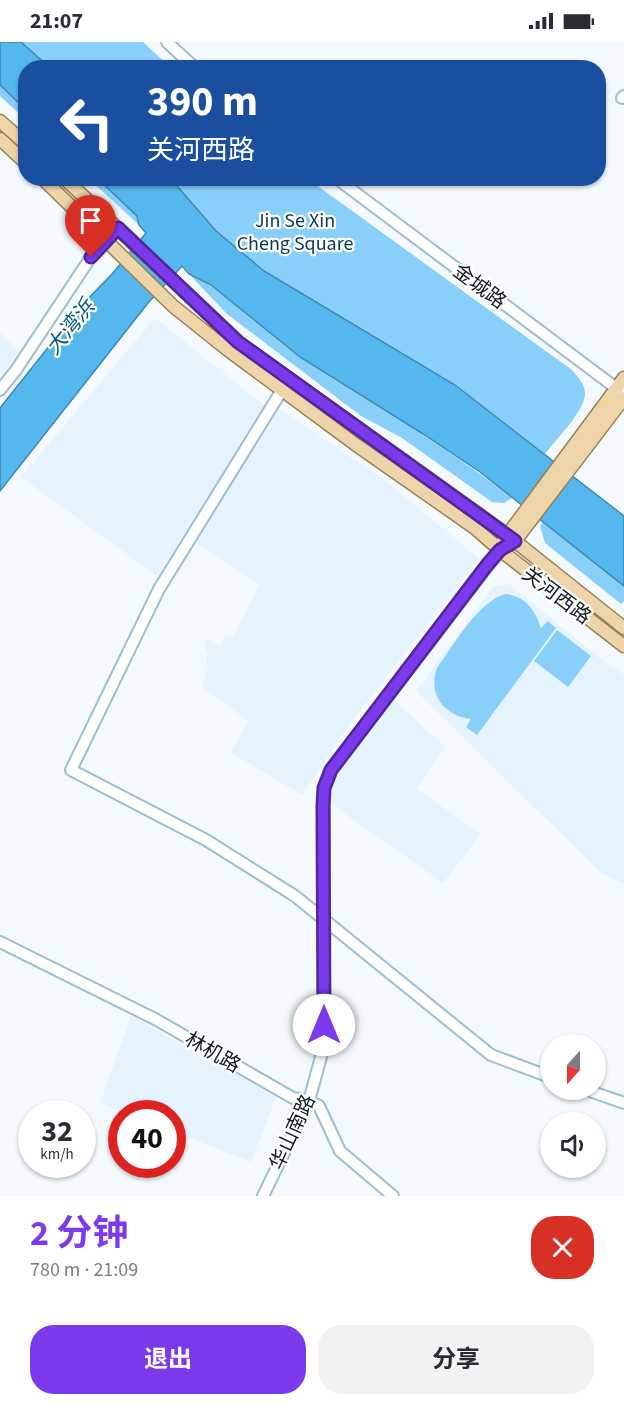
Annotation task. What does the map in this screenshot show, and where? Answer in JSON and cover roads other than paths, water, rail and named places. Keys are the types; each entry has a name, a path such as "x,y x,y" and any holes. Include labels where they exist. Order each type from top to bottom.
{"main road":[{"path":"0,120 18,137"},
{"path":"0,139 18,156"},
{"path":"50,186 109,244"},
{"path":"73,186 121,230"},
{"name":"关河西路","path":"121,230 238,342 511,537 624,628"},
{"name":"关河西路","path":"109,244 173,306 282,390 476,528 500,550 624,646"},
{"path":"500,550 622,389"}],"street":[{"path":"166,42 186,60"},
{"name":"金城路","path":"347,186 622,389"},
{"path":"0,390 16,370 91,257 109,244 121,230"},
{"path":"282,390 159,589 71,770 206,840 295,896 491,1055 540,1073"},
{"name":"华山南路","path":"263,1196 309,1101 324,1046 324,788 331,770 500,550"},
{"name":"林机路","path":"0,942 155,1019 293,1098 309,1101 318,1106 325,1116 340,1152 393,1196"},
{"path":"606,1097 624,1103"}],"water":[{"path":"0,42 21,42 41,60 18,60 18,102 0,85"},
{"name":"大湾浜","path":"105,186 177,186 216,231 264,271 455,385 624,516 624,586 480,472 300,357 211,285 189,274 182,266 148,303 0,491 0,408 81,306 113,273 146,233 139,225 137,216"}],"park label":[{"name":"Jin Se Xin Cheng Square","path":"295,232"}]}
